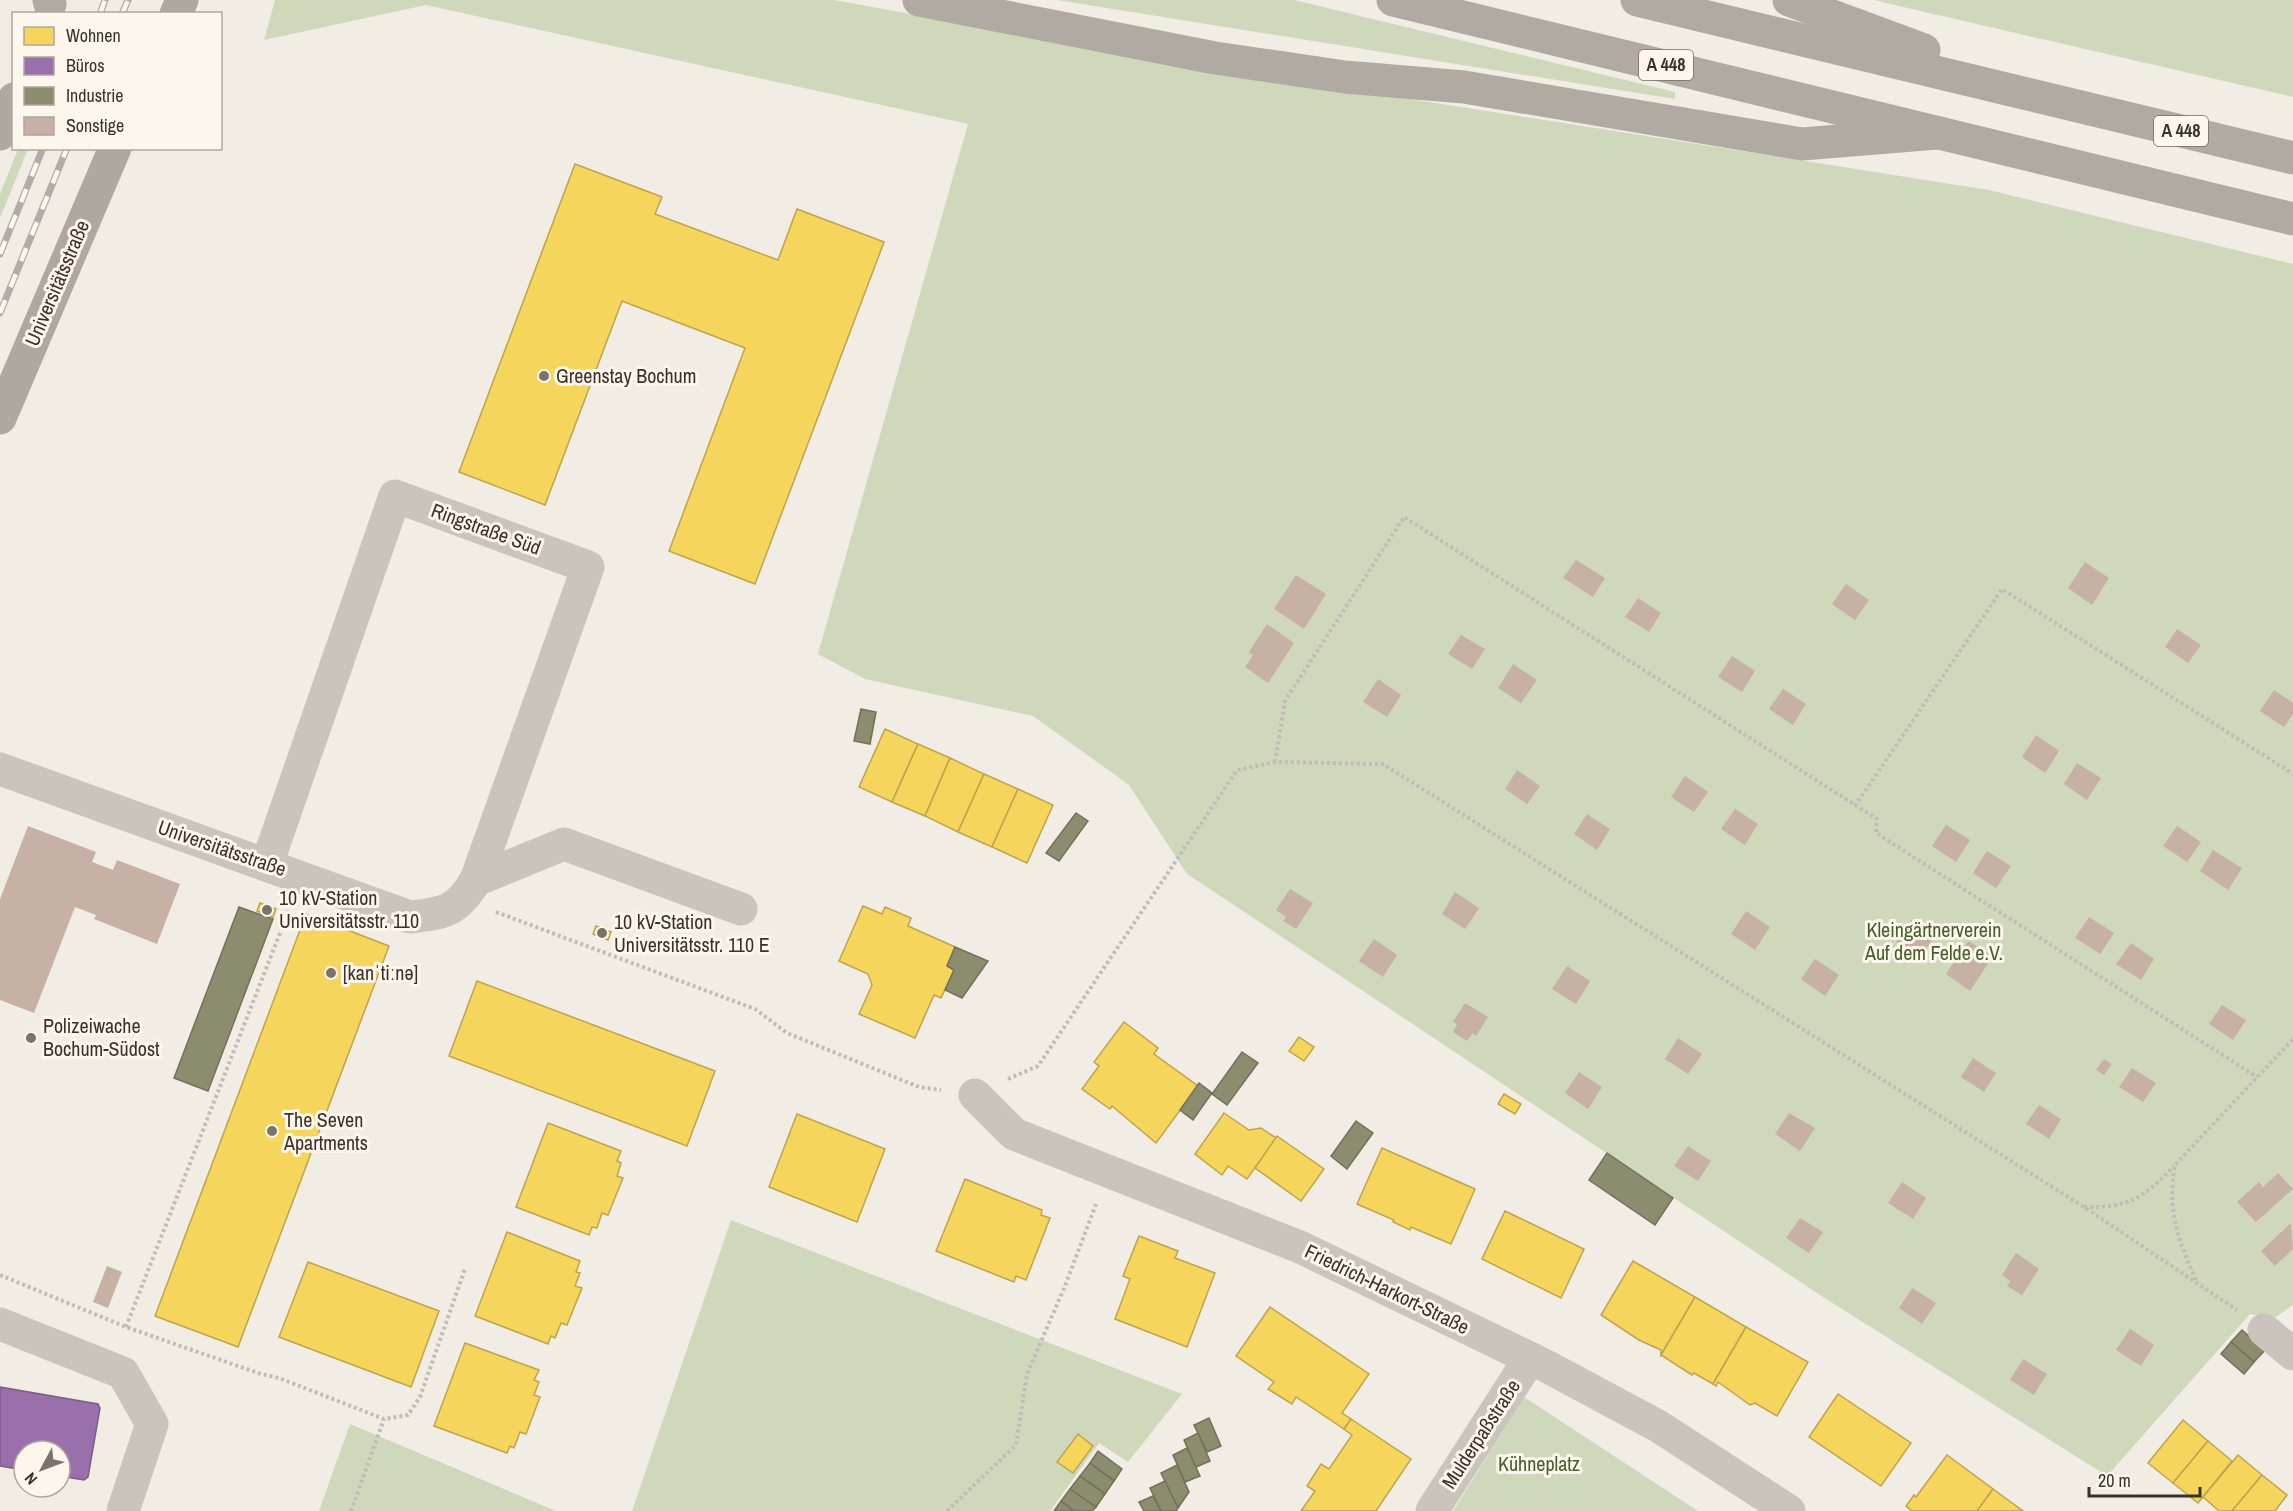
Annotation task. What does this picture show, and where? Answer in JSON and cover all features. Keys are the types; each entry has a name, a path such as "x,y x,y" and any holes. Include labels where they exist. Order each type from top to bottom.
{"highway":[{"path":"919,0 1215,58 1345,77 1464,87 1802,144 1937,133"},
{"name":"A 448","path":"1394,0 1648,60 2293,219"},
{"name":"A 448","path":"1637,0 2293,158"},
{"path":"1789,0 2069,104"}],"main road":[{"path":"0,134 12,104"},
{"name":"Universitätsstraße","path":"0,418 115,150"}],"street":[{"name":"Ringstraße Süd","path":"267,864 395,496 588,567 462,897"},
{"name":"Universitätsstraße","path":"0,769 302,876 410,917 462,897 564,844 741,909"},
{"name":"Friedrich-Harkort-Straße","path":"975,1095 1014,1134 1307,1250 1530,1358 1658,1426 1781,1509"},
{"path":"0,1324 123,1373 152,1424 123,1511"},
{"path":"2264,1330 2293,1354"},
{"name":"Mulderpaßstraße","path":"1432,1511 1530,1358"}],"path":[{"path":"1275,762 1285,701 1404,517 1877,819 1876,833 2258,1077"},
{"path":"1855,806 2002,588 2293,774"},
{"path":"462,897 755,1009 787,1033 919,1087 975,1095 1038,1066 1237,770 1275,762 1383,764 2084,1207 2197,1281 2264,1330"},
{"path":"126,1327 302,876"},
{"path":"2084,1207 2115,1208 2152,1189 2293,1039"},
{"path":"2175,1165 2170,1189 2177,1238 2197,1281"},
{"path":"947,1511 1016,1444 1027,1374 1065,1286 1108,1171"},
{"path":"0,1275 126,1327 261,1374 279,1378 384,1419 408,1415 420,1397 465,1269"},
{"path":"351,1511 384,1419"}],"green space":[{"name":"Kleingärtnerverein Auf dem Felde e.V.","path":"275,0 834,0 1188,64 1989,190 2293,264 2293,1305 2276,1317 2250,1314 2107,1476 1823,1297 1187,874 1129,785 1033,716 865,679 818,654 968,124 426,5 264,40"},
{"path":"1057,0 1294,0 1675,92 1675,99"},
{"path":"1875,0 2293,0 2293,97 1886,3"},
{"path":"18,150 28,150 0,218 0,194"},
{"path":"731,1220 1182,1394 1128,1462 1099,1443 1050,1511 632,1511"},
{"name":"Kühneplatz","path":"1524,1397 1698,1511 1453,1511"},
{"path":"350,1424 556,1511 319,1511"}],"building: Wohnen":[{"name":"Greenstay Bochum","path":"575,164 662,197 655,214 778,260 797,209 884,242 755,584 669,551 745,348 622,301 545,505 459,472"},
{"path":"885,729 918,744 892,802 859,787"},
{"path":"918,744 950,758 925,816 892,802"},
{"path":"950,758 984,774 958,832 925,816"},
{"path":"984,774 1018,789 992,847 958,832"},
{"path":"1018,789 1053,805 1027,863 992,847"},
{"name":"10 kV-Station Universitätsstr. 110","path":"260,903 276,909 273,917 257,911"},
{"path":"863,906 882,914 885,907 911,918 908,926 955,947 947,966 954,970 941,998 934,995 915,1038 859,1014 872,985 868,974 839,961"},
{"name":"The Seven Apartments","path":"306,914 389,946 238,1347 155,1316"},
{"name":"10 kV-Station Universitätsstr. 110 E","path":"596,926 611,932 608,940 593,934"},
{"path":"477,981 715,1071 687,1146 449,1056"},
{"path":"1124,1022 1158,1048 1154,1054 1198,1086 1156,1143 1112,1106 1110,1109 1082,1089 1099,1066 1094,1062"},
{"path":"1299,1037 1314,1047 1304,1061 1289,1051"},
{"path":"1504,1094 1521,1104 1515,1114 1498,1104"},
{"path":"1224,1113 1249,1130 1261,1128 1276,1138 1247,1179 1228,1166 1222,1175 1195,1154"},
{"path":"797,1114 885,1149 857,1222 769,1187"},
{"path":"548,1123 621,1151 617,1161 621,1163 617,1176 623,1178 608,1215 602,1213 597,1228 592,1227 589,1235 516,1207"},
{"path":"1277,1136 1324,1169 1301,1201 1255,1168"},
{"path":"1382,1148 1475,1189 1451,1244 1411,1227 1410,1230 1393,1222 1394,1220 1357,1204"},
{"path":"965,1179 1042,1210 1041,1215 1050,1218 1026,1280 1016,1276 1014,1282 936,1251"},
{"path":"1505,1211 1584,1249 1561,1298 1482,1259"},
{"path":"507,1232 580,1261 576,1272 580,1273 575,1286 582,1288 567,1325 561,1323 555,1338 551,1336 548,1344 475,1316"},
{"path":"1139,1236 1178,1251 1175,1258 1215,1273 1187,1347 1115,1319 1130,1279 1123,1276"},
{"path":"1633,1261 1695,1297 1661,1355 1661,1350 1639,1340 1601,1315"},
{"path":"308,1262 439,1311 411,1387 279,1337"},
{"path":"1695,1297 1746,1327 1713,1384 1694,1373 1692,1375 1661,1355"},
{"path":"1270,1307 1369,1374 1342,1413 1351,1419 1344,1429 1296,1397 1292,1404 1268,1389 1274,1382 1236,1356"},
{"path":"1746,1327 1808,1362 1777,1416 1755,1403 1750,1405 1718,1382 1716,1386 1713,1384"},
{"path":"465,1343 539,1370 534,1380 539,1382 534,1395 540,1397 526,1434 520,1432 514,1448 510,1446 507,1453 434,1426"},
{"path":"1838,1394 1911,1443 1881,1486 1809,1437"},
{"path":"1351,1419 1411,1459 1376,1511 1301,1511 1315,1491 1307,1486 1321,1464 1329,1469 1352,1435 1344,1429"},
{"path":"2183,1420 2208,1441 2173,1483 2148,1463"},
{"path":"1078,1434 1093,1446 1073,1473 1057,1462"},
{"path":"2208,1441 2232,1461 2198,1503 2173,1483"},
{"path":"1947,1455 1993,1489 1977,1511 1912,1511 1906,1506 1914,1495 1916,1497"},
{"path":"2238,1455 2262,1475 2232,1511 2219,1511 2203,1497"},
{"path":"2262,1475 2287,1495 2275,1511 2232,1511"},
{"path":"1993,1489 2023,1511 1977,1511"}],"building: Büros":[{"path":"0,1387 98,1404 100,1408 88,1477 84,1480 72,1478 72,1439 12,1439 12,1468 0,1466"}],"building: Industrie":[{"path":"861,709 876,712 870,744 854,741"},
{"path":"1076,813 1088,821 1059,861 1046,853"},
{"path":"239,907 273,919 208,1091 174,1078"},
{"path":"955,947 988,961 962,998 945,990 954,970 947,966"},
{"path":"1242,1052 1258,1063 1227,1105 1212,1094"},
{"path":"1199,1083 1212,1093 1193,1120 1180,1110"},
{"path":"1356,1121 1373,1133 1347,1169 1331,1156"},
{"path":"1607,1153 1673,1198 1655,1225 1589,1180"},
{"path":"2242,1330 2265,1350 2254,1362 2231,1342"},
{"path":"2231,1342 2254,1362 2244,1374 2221,1354"},
{"path":"1209,1418 1221,1446 1207,1452 1194,1425"},
{"path":"1198,1433 1210,1461 1196,1467 1184,1440"},
{"path":"1187,1448 1200,1476 1185,1482 1173,1455"},
{"path":"1098,1451 1122,1469 1114,1481 1090,1463"},
{"path":"1090,1463 1114,1481 1105,1494 1080,1476"},
{"path":"1177,1465 1189,1492 1178,1508 1161,1473"},
{"path":"1080,1476 1105,1494 1096,1507 1070,1489"},
{"path":"1165,1481 1178,1508 1176,1511 1161,1511 1150,1488"},
{"path":"1070,1489 1096,1507 1092,1511 1074,1511 1061,1501"},
{"path":"1153,1496 1161,1511 1144,1511 1139,1502"},
{"path":"1061,1501 1074,1511 1054,1511"}],"building: Sonstige":[{"path":"1576,560 1605,578 1593,597 1563,578"},
{"path":"2085,562 2109,578 2092,605 2068,588"},
{"path":"1296,575 1326,594 1304,629 1274,609"},
{"path":"1846,584 1869,600 1855,620 1832,604"},
{"path":"1638,598 1661,613 1649,632 1625,617"},
{"path":"1267,624 1294,643 1268,683 1245,667 1253,655 1249,652"},
{"path":"2177,629 2201,645 2188,663 2165,647"},
{"path":"1461,635 1485,649 1472,669 1448,654"},
{"path":"1732,656 1755,671 1742,692 1718,677"},
{"path":"1513,664 1537,680 1521,703 1498,688"},
{"path":"1378,679 1401,695 1387,717 1363,702"},
{"path":"1783,689 1806,704 1793,725 1769,709"},
{"path":"2274,690 2293,703 2293,714 2284,727 2260,711"},
{"path":"2036,735 2059,751 2045,773 2022,757"},
{"path":"2077,763 2101,778 2087,800 2064,784"},
{"path":"1517,770 1540,786 1527,804 1505,789"},
{"path":"1685,776 1708,792 1694,812 1671,797"},
{"path":"1735,809 1758,824 1745,845 1721,829"},
{"path":"1587,814 1610,829 1597,850 1574,834"},
{"path":"1946,825 1970,840 1956,862 1932,846"},
{"path":"28,826 96,852 92,862 113,870 117,860 180,884 157,944 94,919 96,915 75,907 34,1013 0,1000 0,899"},
{"path":"2177,826 2201,842 2187,862 2163,846"},
{"path":"2213,850 2242,868 2228,890 2200,871"},
{"path":"1987,851 2011,866 1996,888 1973,873"},
{"path":"1290,889 1313,903 1296,929 1283,921 1286,917 1276,910"},
{"path":"1455,892 1479,908 1465,929 1442,914"},
{"path":"1746,911 1770,927 1755,950 1731,934"},
{"path":"2089,917 2114,933 2100,954 2075,938"},
{"path":"1911,920 1934,937 1920,958 1896,942"},
{"path":"1374,939 1397,955 1383,977 1359,961"},
{"path":"1968,941 1993,956 1970,991 1946,974"},
{"path":"2131,943 2154,959 2141,980 2116,964"},
{"path":"1815,959 1839,975 1825,996 1801,979"},
{"path":"1567,966 1590,981 1576,1004 1552,989"},
{"path":"1465,1003 1488,1017 1476,1036 1473,1033 1467,1041 1453,1032 1457,1024 1453,1022"},
{"path":"2222,1005 2246,1020 2233,1040 2209,1024"},
{"path":"1678,1038 1702,1054 1688,1074 1665,1059"},
{"path":"1973,1058 1996,1073 1984,1092 1961,1077"},
{"path":"2104,1059 2112,1064 2104,1075 2096,1070"},
{"path":"2132,1068 2156,1083 2143,1102 2119,1087"},
{"path":"1579,1072 1602,1087 1588,1109 1565,1093"},
{"path":"2039,1105 2061,1119 2049,1139 2026,1124"},
{"path":"1789,1113 1815,1128 1800,1151 1775,1134"},
{"path":"1688,1146 1711,1161 1698,1181 1674,1166"},
{"path":"2278,1173 2293,1189 2256,1222 2237,1202 2259,1182 2263,1187"},
{"path":"1902,1182 1926,1198 1913,1219 1888,1203"},
{"path":"1800,1218 1823,1232 1809,1253 1786,1238"},
{"path":"2291,1223 2293,1249 2275,1266 2261,1251"},
{"path":"2016,1253 2039,1269 2022,1295 2007,1286 2010,1281 2002,1275"},
{"path":"107,1266 122,1272 108,1308 93,1302"},
{"path":"1912,1288 1936,1303 1922,1324 1899,1308"},
{"path":"2130,1329 2154,1345 2141,1366 2116,1350"},
{"path":"2023,1359 2047,1374 2034,1395 2010,1380"}],"railway":[{"path":"101,12 105,0"},
{"path":"123,12 128,0"},
{"path":"0,254 42,150"},
{"path":"0,313 66,150"}],"place":[{"name":"Greenstay Bochum","path":"544,376"},
{"name":"10 kV-Station Universitätsstr. 110","path":"267,910"},
{"name":"10 kV-Station Universitätsstr. 110 E","path":"602,933"},
{"name":"[kanˈtiːnə]","path":"331,973"},
{"name":"Polizeiwache Bochum-Südost","path":"31,1038"},
{"name":"The Seven Apartments","path":"272,1131"}]}
